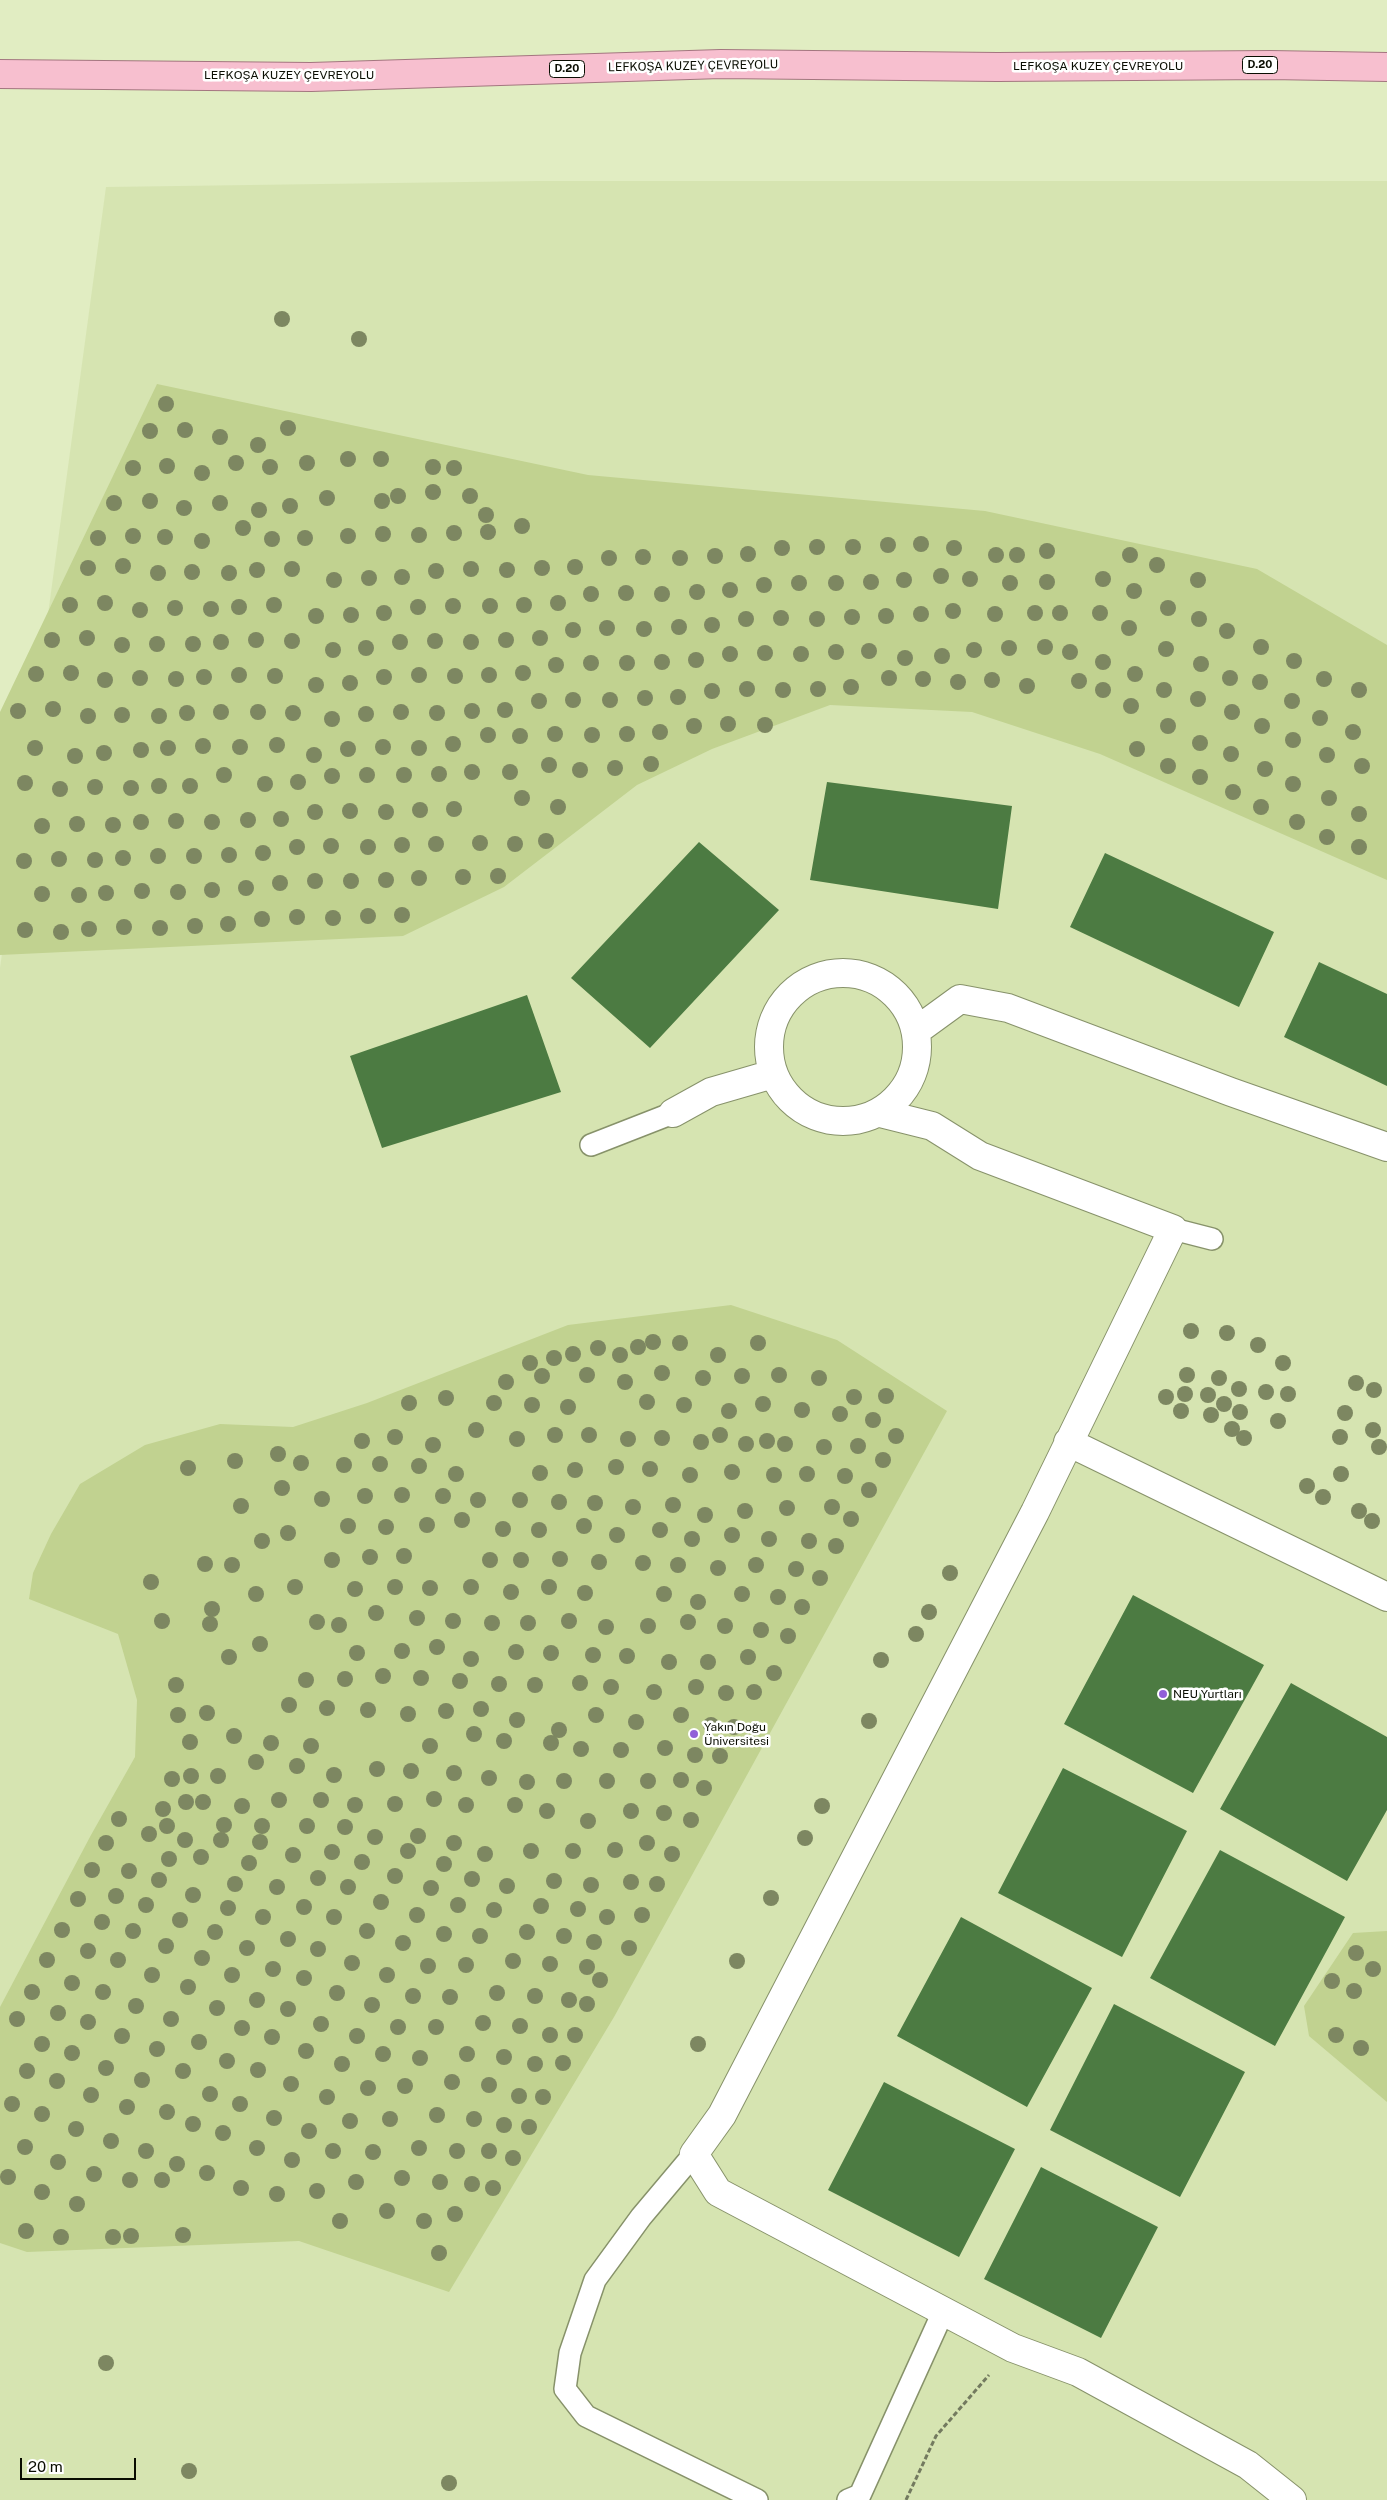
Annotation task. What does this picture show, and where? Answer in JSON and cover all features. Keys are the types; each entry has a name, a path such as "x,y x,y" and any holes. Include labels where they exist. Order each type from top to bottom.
{"highway":[{"name":"LEFKOŞA KUZEY ÇEVREYOLU","path":"0,74 311,77 721,64 997,67 1387,66"}],"street":[{"path":"851,974 873,979 893,992 908,1010 916,1031 918,1054 912,1076 900,1096 880,1112 856,1121 830,1121 806,1112 787,1096 773,1074 769,1049 772,1024 785,1001 804,984 828,975 851,974"},
{"path":"916,1031 960,999 1008,1008 1231,1092 1387,1147"},
{"path":"673,1113 711,1092 773,1074"},
{"path":"880,1112 932,1126 980,1156 1173,1229 1068,1442 1036,1512 722,2115 694,2154 718,2192 1013,2348 1078,2372 1248,2465 1292,2500"},
{"path":"1068,1442 1387,1597"}],"lane":[{"path":"592,1145 673,1113"},
{"path":"1173,1229 1212,1239"},
{"path":"694,2154 641,2217 595,2280 570,2353 565,2389 586,2416 757,2500"},
{"path":"848,2500 860,2495 943,2312"}],"path":[{"path":"906,2500 936,2436 1013,2348"}],"shaded area":[{"name":"Yakın Doğu Üniversitesi","path":"538,181 1387,181 1387,2500 0,2500 0,968 106,187"},
{"path":"157,384 588,475 985,511 1257,569 1387,645 1387,880 1100,754 972,712 830,705 712,749 637,785 504,887 403,936 0,955 0,712"},
{"path":"731,1305 837,1340 947,1411 614,2017 449,2292 299,2241 27,2252 0,2243 0,2007 91,1835 135,1757 137,1700 118,1634 29,1599 33,1573 51,1534 80,1484 145,1445 220,1424 293,1427 367,1403 568,1325"},
{"path":"1387,1931 1387,2102 1309,2036 1304,2006 1353,1933"}],"building":[{"path":"827,782 1012,806 998,909 810,880"},
{"path":"699,842 779,910 650,1048 571,978"},
{"path":"1105,853 1274,932 1239,1007 1070,927"},
{"path":"1319,962 1387,994 1387,1086 1284,1037"},
{"path":"527,995 561,1092 382,1148 350,1056"},
{"name":"NEU Yurtları","path":"1133,1595 1264,1665 1193,1793 1064,1724"},
{"name":"NEU Yurtları","path":"1291,1683 1387,1737 1387,1810 1347,1881 1220,1809"},
{"path":"1063,1768 1187,1831 1122,1957 998,1893"},
{"path":"1220,1850 1345,1917 1275,2046 1150,1978"},
{"path":"961,1917 1092,1988 1027,2107 897,2036"},
{"path":"1114,2004 1245,2072 1180,2197 1050,2130"},
{"path":"884,2082 1015,2149 959,2257 828,2190"},
{"path":"1041,2167 1158,2227 1101,2338 984,2279"}],"place":[{"name":"NEU Yurtları","path":"1163,1694"},
{"name":"Yakın Doğu Üniversitesi","path":"694,1734"}]}
